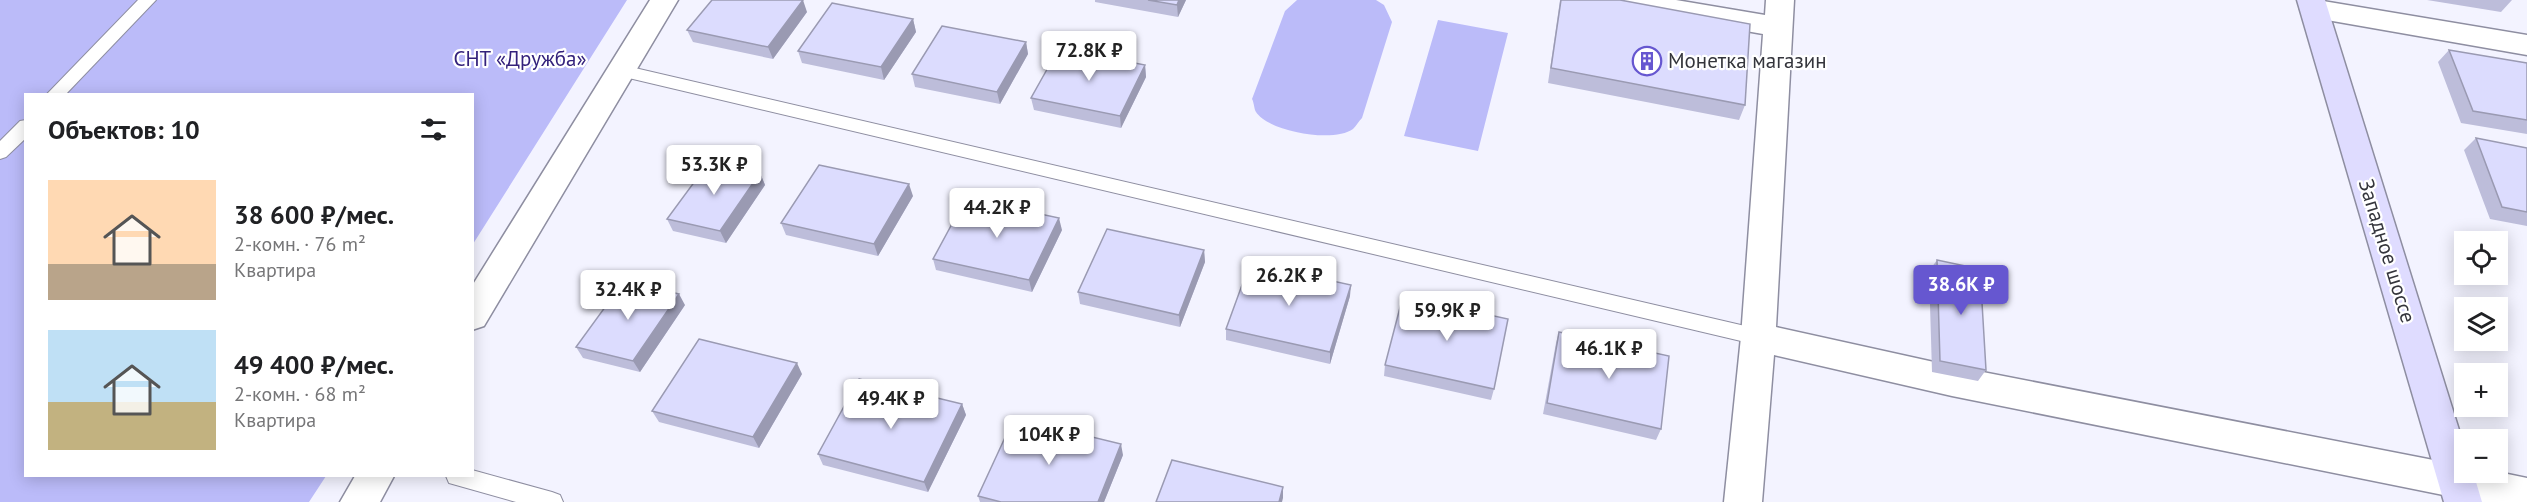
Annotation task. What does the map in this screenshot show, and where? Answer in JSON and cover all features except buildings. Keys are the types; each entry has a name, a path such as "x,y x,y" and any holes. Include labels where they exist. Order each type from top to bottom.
{"main road":[{"name":"Западное шоссе","path":"2312,5 2459,491"}],"street":[{"path":"474,313 664,0"},
{"path":"1622,0 1779,13 1758,337 1743,502"},
{"path":"2312,5 2527,45"},
{"path":"1758,337 2459,491 2527,495"},
{"path":"358,502 374,477"}],"lane":[{"path":"57,93 148,0"},
{"path":"622,71 1758,337"},
{"path":"0,152 24,128"},
{"path":"461,477 552,502"}],"green space":[{"name":"СНТ «Дружба»","path":"0,0 627,0 474,242 474,93 24,93 24,477 325,477 309,502 0,502"},
{"path":"1297,0 1376,0 1384,5 1392,22 1362,118 1353,129 1344,133 1317,135 1287,130 1263,119 1255,111 1252,99 1285,11"},
{"path":"1438,20 1508,33 1478,151 1404,136"}],"place":[{"name":"Монетка магазин","path":"1647,61"}]}
